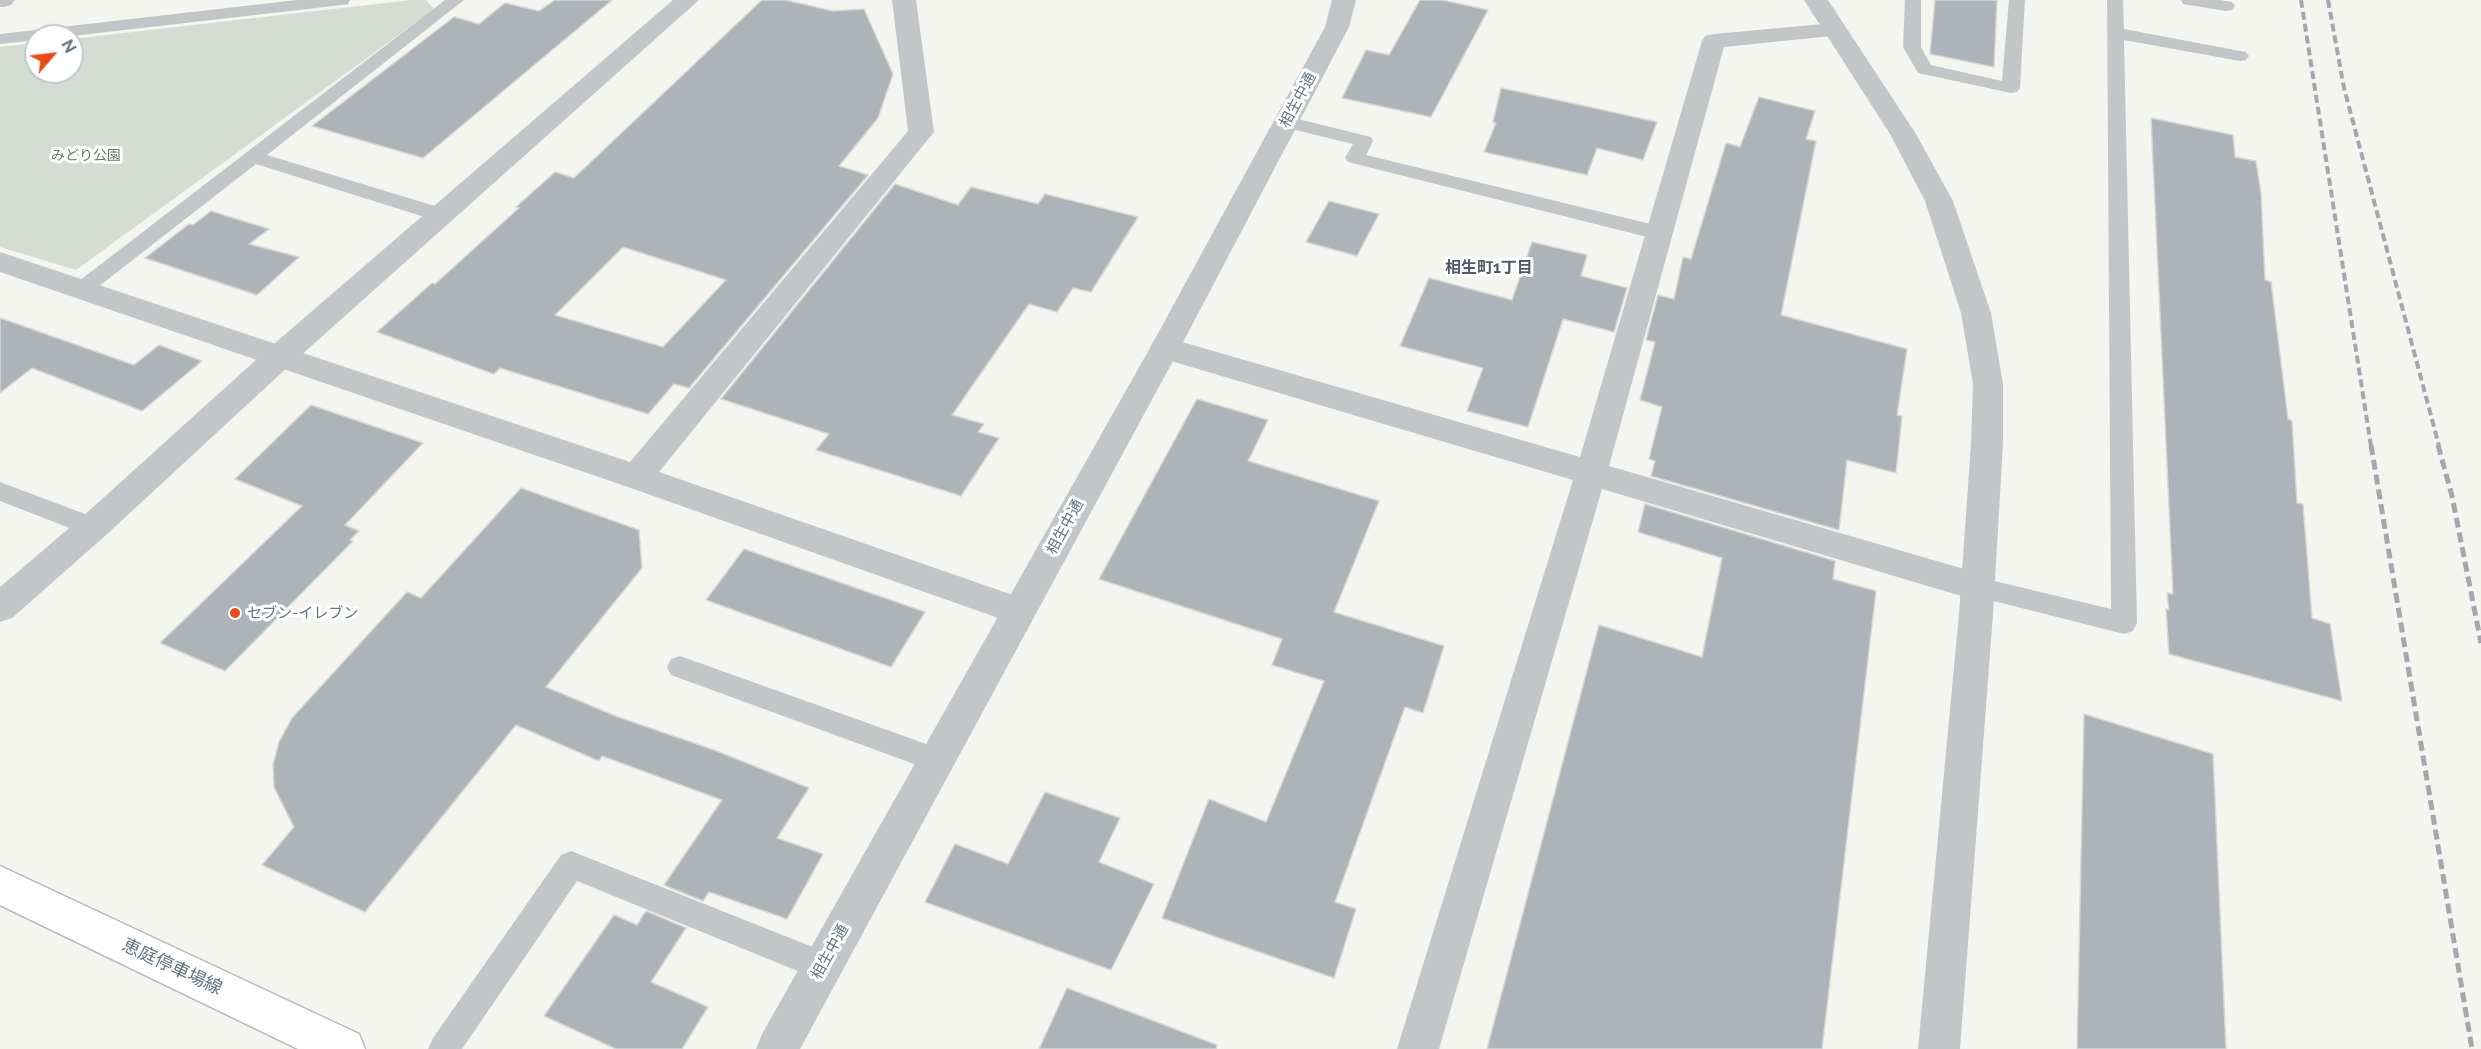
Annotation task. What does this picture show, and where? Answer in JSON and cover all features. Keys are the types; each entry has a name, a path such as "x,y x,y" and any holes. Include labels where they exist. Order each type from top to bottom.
{"main road":[{"name":"恵庭停車場線","path":"0,885 344,1049"}],"street":[{"path":"0,608 93,527 279,357 687,0"},
{"path":"636,477 921,132 904,0"},
{"name":"相生中通","path":"777,1049 1165,348 1337,27 1344,0"},
{"path":"1816,0 1903,135 1939,201 1976,313 1988,384 1987,443 1978,587 1939,1049"},
{"path":"1418,1049 1591,472 1714,41 1834,30"},
{"path":"0,262 636,477 1018,611"},
{"path":"1165,348 1978,587"}],"lane":[{"path":"0,39 342,0"},
{"path":"82,289 456,0"},
{"path":"1913,0 1912,47 1924,69 2011,88 2017,0"},
{"path":"1978,587 2124,622 2115,0"},
{"path":"2188,0 2226,6"},
{"path":"2115,33 2240,56"},
{"path":"1286,122 1364,141 1355,158 1659,233"},
{"path":"252,157 441,215"},
{"path":"0,491 93,527"},
{"path":"680,667 936,760"},
{"path":"444,1049 571,865 822,966"}],"green space":[{"name":"みどり公園","path":"412,0 426,0 434,9 76,270 0,247 0,47 24,44 24,84 84,84 84,38"}],"building":[{"path":"555,0 612,0 423,158 312,126 454,17 479,24 505,3 539,11"},
{"path":"762,0 785,0 833,11 864,9 893,74 878,118 839,166 868,175 689,388 674,384 648,414 500,368 494,374 377,332 432,283 435,284 555,172 574,178","holes":["623,247 726,280 663,347 555,315"]},
{"path":"1420,0 1442,0 1488,10 1431,117 1342,98 1366,50 1389,55"},
{"path":"1935,0 1997,0 1994,67 1930,54"},
{"path":"1501,88 1657,122 1643,160 1597,148 1587,175 1484,152 1496,123 1493,122"},
{"path":"1759,97 1815,111 1806,139 1816,141 1781,315 1907,349 1897,415 1902,416 1896,473 1847,460 1839,530 1651,476 1655,461 1649,459 1662,407 1640,400 1655,342 1646,340 1658,295 1674,299 1683,257 1691,259 1726,143 1740,147"},
{"path":"2151,118 2233,135 2235,157 2256,161 2261,193 2265,280 2271,282 2288,419 2292,421 2297,503 2303,504 2312,618 2330,624 2342,701 2169,654 2167,593 2173,594"},
{"path":"895,184 958,205 971,187 1038,204 1045,194 1138,217 1091,292 1073,288 1057,312 1029,304 952,415 984,424 978,432 999,438 961,496 816,450 829,434 721,399"},
{"path":"1329,201 1379,214 1357,256 1306,242"},
{"path":"211,211 269,229 249,244 299,257 257,295 145,258 189,224 193,225"},
{"path":"1532,242 1587,255 1581,276 1627,288 1614,332 1563,319 1528,427 1467,411 1483,368 1400,346 1429,278 1512,300"},
{"path":"0,318 134,365 159,345 202,361 142,411 32,368 0,393"},
{"path":"1197,399 1268,420 1248,461 1379,501 1334,612 1444,646 1423,713 1405,707 1335,902 1356,909 1334,978 1162,918 1209,799 1266,822 1324,681 1272,665 1282,639 1099,579"},
{"path":"311,405 423,443 345,525 359,531 350,540 353,541 225,671 160,643 302,506 235,479"},
{"path":"521,488 639,530 642,568 546,687 618,717 714,750 809,788 777,838 823,854 787,919 709,892 703,901 664,885 722,800 602,756 599,761 516,725 365,912 262,865 294,827 274,787 273,765 279,742 292,718 407,592 421,598"},
{"path":"1645,504 1835,561 1833,579 1876,591 1822,1049 1487,1049 1599,625 1702,657 1722,558 1638,532"},
{"path":"744,549 925,612 891,667 706,600"},
{"path":"2084,714 2213,754 2226,1049 2077,1049"},
{"path":"1045,792 1120,818 1099,862 1154,884 1111,970 925,902 955,844 1008,864"},
{"path":"646,911 686,928 651,982 708,1007 682,1049 616,1049 544,1016 614,915 637,925"},
{"path":"1067,988 1217,1045 1216,1049 1039,1049"}],"railway":[{"path":"2301,0 2371,446"},
{"path":"2328,0 2344,88 2439,446"},
{"path":"2371,445 2472,1049"},
{"path":"2438,445 2452,496 2481,643"}],"place":[{"name":"セブン-イレブン","path":"235,613"}],"district":[{"name":"相生町1丁目","path":"1489,268"}]}
